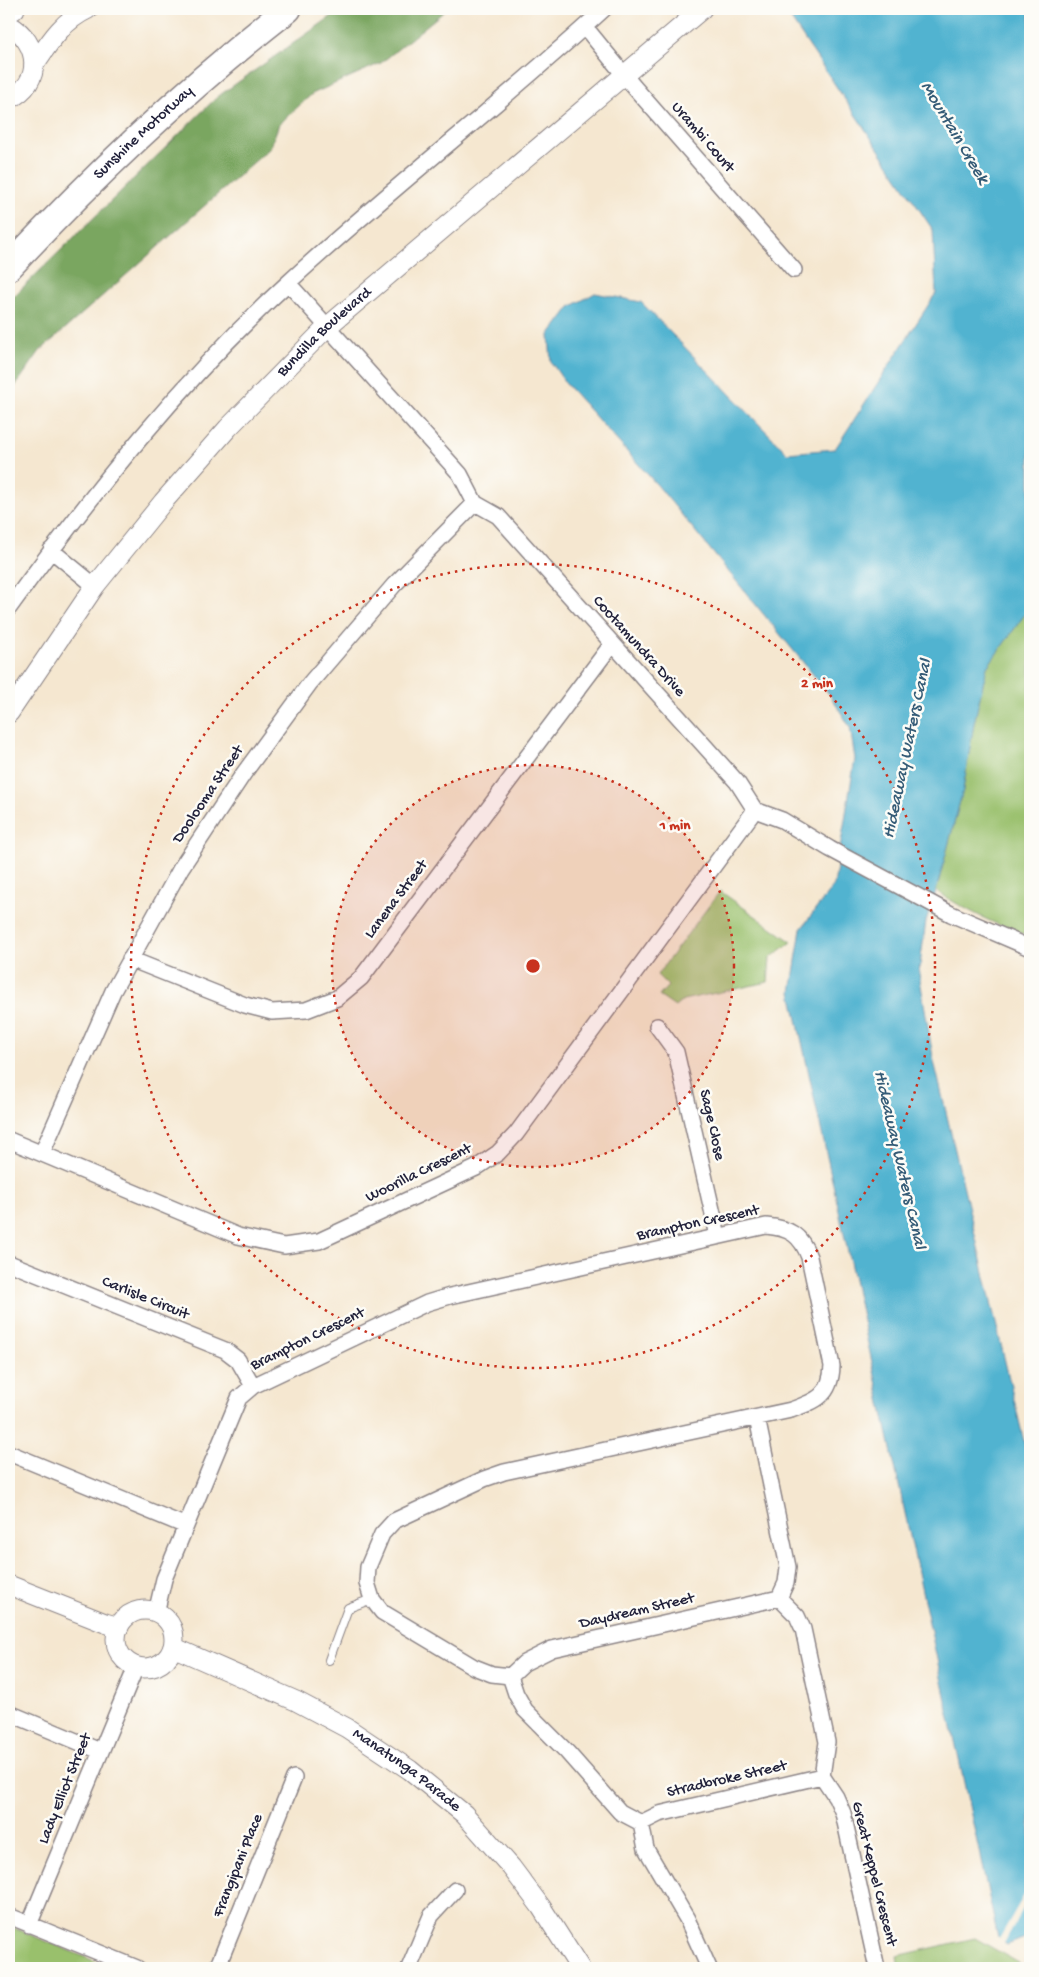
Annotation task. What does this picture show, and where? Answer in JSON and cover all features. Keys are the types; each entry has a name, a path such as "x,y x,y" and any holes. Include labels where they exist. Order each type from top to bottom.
{"highway":[{"name":"Sunshine Motorway","path":"9,267 118,156 178,100 288,9"}],"street":[{"path":"9,13 15,9"},
{"path":"9,99 22,90 30,79 34,65 59,28 79,13 88,9"},
{"path":"9,608 51,550 130,450 220,349 288,283 604,9"},
{"name":"Bundilla Boulevard","path":"9,713 95,586 163,502 228,428 327,327 702,9"},
{"path":"9,25 28,40 33,52 34,65"},
{"name":"Urambi Court","path":"585,27 624,75 794,270"},
{"path":"288,283 460,474 475,503"},
{"name":"Cootamundra Drive","path":"475,503 498,516 737,782 755,810"},
{"name":"Doolooma Street","path":"42,1152 112,991 181,868 244,773 310,683 394,585 475,503"},
{"path":"51,550 95,586"},
{"name":"Lanena Street","path":"130,959 245,1005 272,1012 306,1010 337,998 361,978 612,644"},
{"path":"755,810 782,820 830,849 951,914 1030,948"},
{"name":"Woorilla Crescent","path":"9,1140 42,1152 238,1236 284,1246 319,1241 476,1168 498,1152 516,1134 755,810"},
{"name":"Sage Close","path":"658,1026 676,1052 718,1236"},
{"name":"Brampton Crescent","path":"156,1613 164,1579 239,1398 253,1386 427,1303 450,1296 766,1226 782,1227 804,1244 809,1257 832,1366 832,1376 828,1390 813,1402 791,1410 504,1472 484,1479 394,1521 382,1534 368,1567 367,1583 372,1599"},
{"name":"Carlisle Circuit","path":"9,1263 226,1350 238,1360 253,1386"},
{"path":"757,1418 788,1567 786,1583 779,1598 797,1616 803,1629 827,1742 822,1776"},
{"path":"9,1453 186,1526"},
{"path":"9,1584 105,1624 119,1627"},
{"name":"Daydream Street","path":"510,1676 524,1663 552,1649 779,1598"},
{"path":"372,1599 382,1612 474,1667 492,1674 510,1676 516,1694 525,1710 567,1752 620,1812 641,1823 646,1849 687,1920 709,1968"},
{"path":"141,1610 156,1613 167,1620 172,1628 174,1637 170,1655 155,1667 136,1667 121,1655 117,1646 116,1637 119,1627 124,1619 141,1610"},
{"name":"Manatunga Parade","path":"173,1647 296,1701 347,1728 410,1770 464,1814 510,1867 541,1907 580,1968"},
{"name":"Lady Elliot Street","path":"29,1925 136,1667"},
{"path":"9,1713 100,1751"},
{"name":"Stradbroke Street","path":"641,1823 659,1814 822,1776"},
{"name":"Great Keppel Crescent","path":"822,1776 836,1797 843,1814 877,1968"},
{"name":"Frangipani Place","path":"217,1968 294,1778"},
{"path":"409,1968 431,1916 455,1890"},
{"path":"9,1916 138,1968"}],"lane":[{"path":"329,1660 348,1608 372,1599"}],"green space":[{"path":"342,9 447,9 381,63 312,94 279,124 270,148 40,351 9,395 9,301 217,97"},
{"path":"1030,611 1030,936 981,917 936,891 963,790 974,723 987,667 1025,614"},
{"path":"720,891 792,942 770,958 768,982 683,1000 675,1007 659,996 668,986 657,975"},
{"path":"9,1926 97,1962 99,1968 9,1968"},
{"path":"975,1938 1019,1963 1019,1968 899,1968 897,1956"}],"water":[{"path":"784,9 1030,9 1030,611 1025,614 987,667 974,723 963,790 926,921 919,973 933,1057 1030,1467 1030,1936 1007,1945 998,1938 791,992 801,929 834,885 855,759 850,727 830,695 658,486 566,384 551,362 549,335 570,307 595,293 641,302 787,453 835,449 936,293 933,230"}],"pier":[{"path":"1026,1892 1030,1896 1003,1945 998,1941"}],"water label":[{"name":"Mountain Creek","path":"954,133"},
{"name":"Hideaway Waters Canal","path":"908,749"},
{"name":"Hideaway Waters Canal","path":"899,1160"}]}
